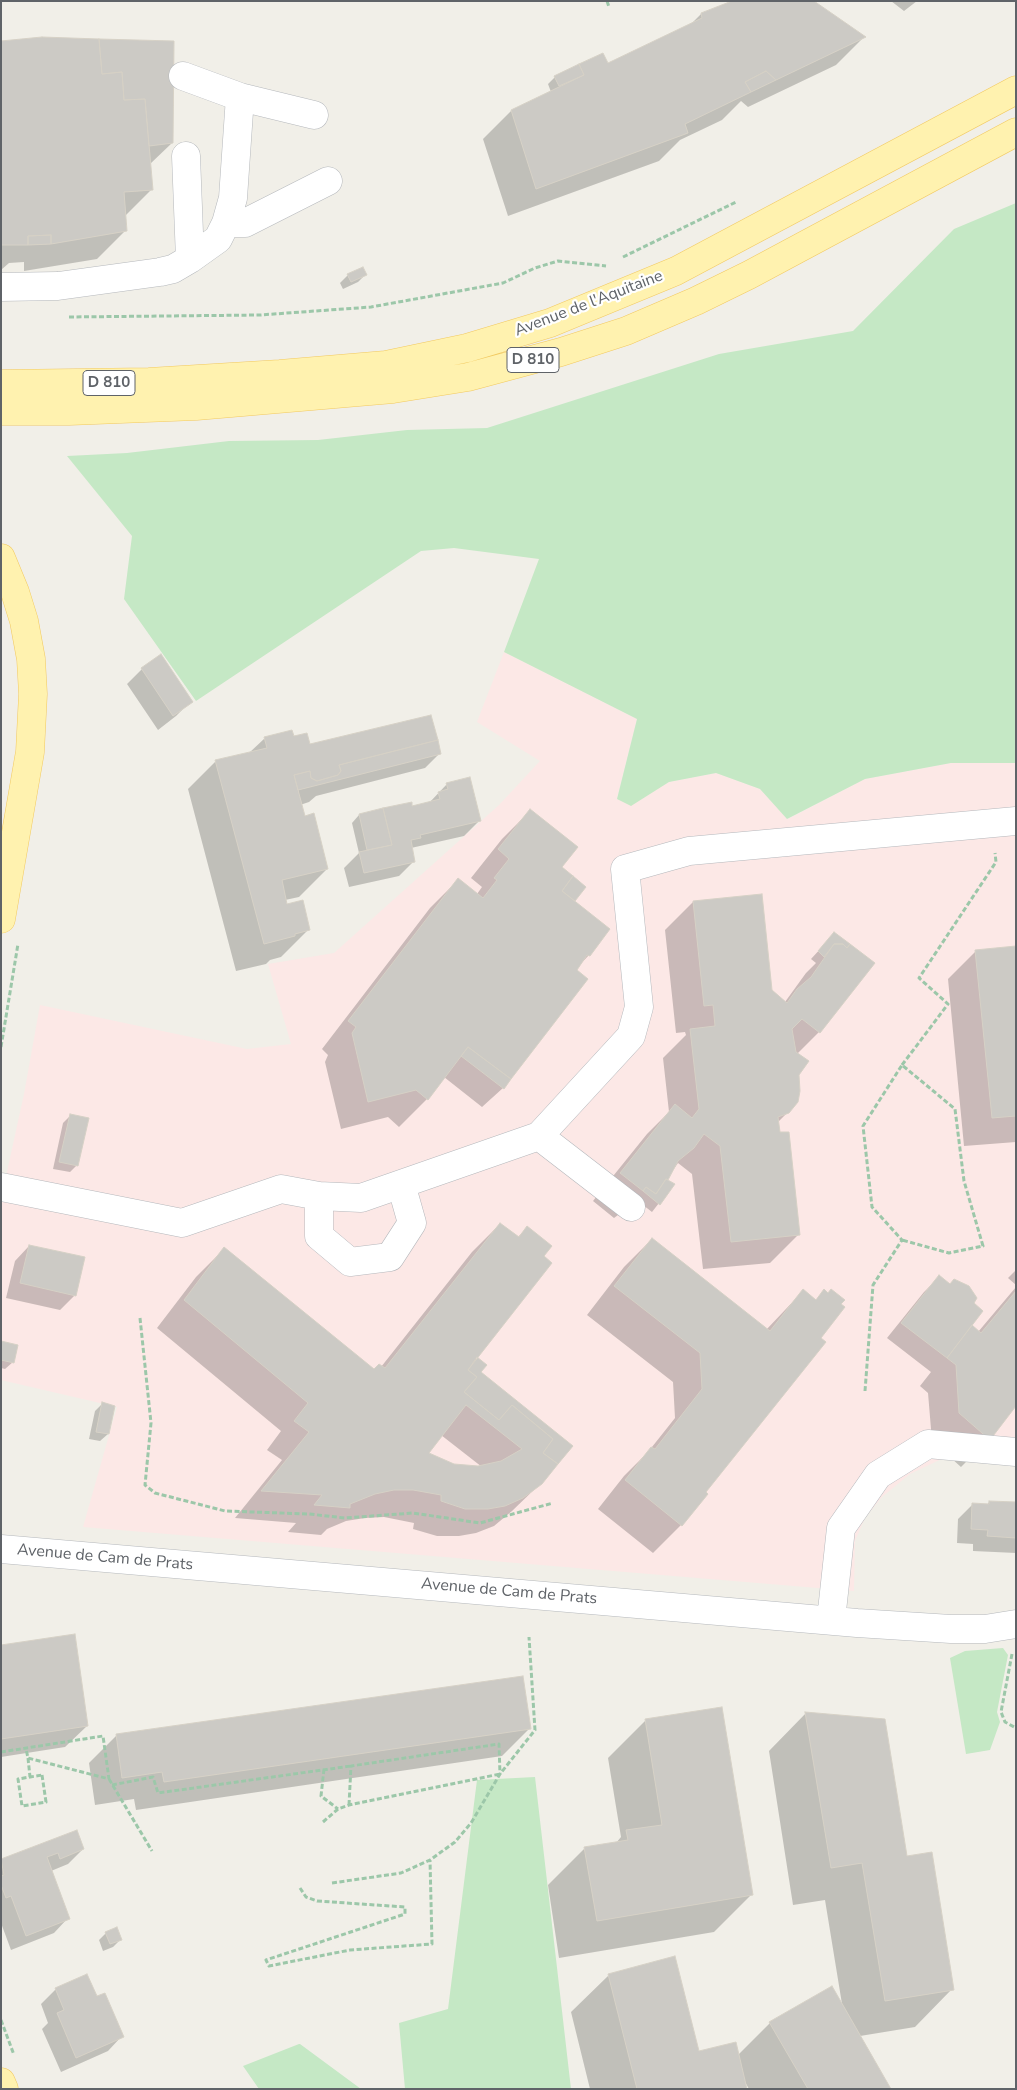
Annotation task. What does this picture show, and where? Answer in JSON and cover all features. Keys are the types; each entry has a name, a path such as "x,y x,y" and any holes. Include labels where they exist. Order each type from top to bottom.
{"main road":[{"name":"Avenue de l'Aquitaine","path":"1,384 149,382 280,374 386,365 467,348 550,323 676,271 1016,90"},
{"name":"Avenue de l'Aquitaine","path":"1,411 69,411 196,406 393,390 468,376 561,352 626,331 749,275 1016,132"},
{"path":"1,558 15,592 24,622 31,659 33,694 30,752 7,849 1,919"},
{"path":"1,2082 4,2089"}],"street":[{"path":"184,76 240,97 314,116"},
{"path":"1,287 58,286 160,272 173,269 218,239 226,223 233,198 240,97"},
{"path":"186,156 190,259"},
{"path":"226,223 245,223 328,181"},
{"path":"1,1187 182,1223 281,1189 319,1196 361,1198 539,1136 631,1036 639,1007 625,869 690,851 1004,822"},
{"path":"539,1136 631,1207"},
{"path":"319,1196 320,1236 350,1262 390,1257 412,1223 401,1184"},
{"path":"830,1620 841,1528 878,1475 928,1444 1016,1452"},
{"name":"Avenue de Cam de Prats","path":"1,1549 830,1620 951,1629 984,1629 1015,1635"}],"path":[{"path":"607,1 609,7"},
{"path":"68,318 250,315 371,307 503,283 535,268"},
{"path":"902,1065 955,1109 964,1181 983,1246 949,1253 902,1240 872,1207 864,1126 902,1065 948,1004 919,978 996,862 1004,822"},
{"path":"865,1391 873,1285 902,1240"},
{"path":"140,1318 151,1423 146,1485 155,1493 225,1511 309,1514 345,1518 413,1513 480,1523 553,1502"},
{"path":"1015,1635 1001,1712 1005,1722 1016,1728"},
{"path":"332,1883 401,1873 430,1860 455,1842 471,1823 500,1774 535,1730 529,1637"},
{"path":"1,1752 103,1736 109,1779 152,1851"},
{"path":"112,1785 153,1776 158,1793 499,1744 500,1774"},
{"path":"26,1748 30,1777"},
{"path":"28,1758 109,1779"},
{"path":"349,1804 351,1766"},
{"path":"324,1769 321,1796 338,1809"},
{"path":"323,1822 338,1809 349,1804 500,1774"},
{"path":"42,1776 46,1802 22,1806 18,1779 30,1777 42,1776"},
{"path":"300,1888 306,1896 317,1901 404,1907 404,1914 266,1960 269,1966 350,1950 432,1944 430,1860"}],"shaded area":[{"path":"504,652 637,719 617,798 631,805 669,782 716,773 760,789 788,819 865,779 951,763 1016,763 1016,1466 948,1456 910,1474 882,1497 865,1518 855,1541 854,1591 83,1527 117,1407 1,1380 1,1199 24,1094 40,1005 247,1049 291,1044 268,964 334,953 499,805 540,761 477,722"}],"green space":[{"path":"1016,203 1016,763 951,763 865,779 787,819 760,789 716,773 669,782 631,806 617,799 637,719 504,652 539,559 454,548 421,551 196,701 124,599 132,536 67,456 127,453 229,441 318,440 407,430 487,428 719,354 853,331 954,229"},
{"path":"1003,1648 1008,1655 997,1712 1000,1722 990,1750 966,1754 950,1658 965,1651"},
{"path":"535,1777 571,2089 405,2089 399,2023 448,2009 477,1780"},
{"path":"300,2044 361,2089 259,2089 243,2066"}],"building":[{"path":"732,1 814,1 866,37 776,80 766,71 745,82 751,92 685,124 688,133 536,189 511,110 584,75 579,64 603,53 608,63 702,18 701,13"},
{"path":"42,37 99,39 102,74 122,72 124,100 145,99 153,190 124,192 127,231 51,244 51,235 28,236 28,245 1,245 1,41"},
{"path":"99,39 174,41 173,143 149,146 145,99 124,100 122,72 102,74"},
{"path":"579,64 584,75 559,86 554,76"},
{"path":"766,71 776,80 751,92 745,82"},
{"path":"51,235 51,244 28,245 28,236"},
{"path":"363,267 367,275 351,282 347,274"},
{"path":"161,654 193,702 173,716 141,668"},
{"path":"431,715 438,740 339,765 341,771 338,775 317,781 311,778 310,771 294,775 305,816 314,813 328,869 282,880 287,904 303,900 310,930 264,944 215,760 267,748 264,737 292,730 294,736 307,733 310,744"},
{"path":"438,740 441,754 298,790 294,775 310,771 311,778 317,781 338,775 341,771 339,765"},
{"path":"470,777 481,821 420,835 421,838 411,840 415,862 364,873 359,852 392,845 383,808 412,802 412,806 440,799 438,792 448,789 446,783"},
{"path":"383,808 392,845 367,850 359,814"},
{"path":"530,809 578,847 562,867 573,876 562,891 610,929 590,956 587,955 577,970 588,979 511,1079 468,1047 428,1100 416,1090 368,1102 352,1033 356,1027 348,1021 458,878 483,898 497,880 494,878 509,859 498,849"},
{"path":"573,876 586,887 575,901 562,891"},
{"path":"762,894 772,990 787,1003 797,989 811,977 834,944 843,944 847,948 850,944 875,963 820,1033 802,1019 792,1029 796,1052 809,1061 799,1075 800,1091 798,1102 789,1113 778,1117 780,1132 789,1132 800,1235 731,1242 720,1146 704,1134 694,1148 678,1161 668,1180 666,1179 656,1194 646,1187 643,1191 620,1173 675,1104 692,1118 699,1109 690,1029 715,1026 713,1005 704,1006 693,901"},
{"path":"834,932 850,944 847,948 843,944 834,944 824,957 818,951"},
{"path":"1016,946 1016,1116 992,1118 975,950"},
{"path":"468,1047 511,1079 504,1089 461,1056"},
{"path":"70,1114 89,1118 78,1166 59,1162"},
{"path":"666,1179 675,1184 660,1205 643,1191 646,1187 656,1194"},
{"path":"500,1223 519,1237 527,1226 552,1246 544,1256 552,1263 468,1370 477,1377 464,1392 499,1420 512,1405 553,1439 543,1453 558,1464 542,1484 523,1498 505,1506 488,1509 465,1509 441,1501 441,1495 413,1490 394,1490 375,1494 350,1504 350,1508 314,1505 322,1495 261,1491 309,1432 294,1421 308,1403 184,1300 224,1247 374,1369 379,1364 385,1368","holes":["466,1405 522,1449 501,1461 478,1466 454,1464 429,1453"]},
{"path":"652,1238 770,1331 803,1289 816,1300 824,1289 828,1293 831,1289 845,1300 841,1304 845,1307 821,1338 826,1342 706,1492 708,1494 682,1526 625,1480 651,1447 655,1449 702,1389 700,1353 614,1286"},
{"path":"29,1245 85,1257 76,1296 20,1283"},
{"path":"939,1275 950,1284 954,1279 969,1286 977,1298 974,1303 983,1311 947,1358 901,1323"},
{"path":"1016,1291 1016,1406 990,1440 959,1413 956,1365 947,1358 972,1325 981,1333"},
{"path":"1,1341 18,1345 14,1363 1,1360"},
{"path":"477,1357 487,1365 481,1372 573,1446 558,1464 543,1453 553,1439 512,1405 499,1420 464,1392 477,1377 468,1370"},
{"path":"102,1402 115,1406 109,1434 96,1432"},
{"path":"989,1501 1016,1502 1016,1538 987,1536 988,1530 971,1529 972,1503 989,1504"},
{"path":"75,1634 88,1726 1,1739 1,1645"},
{"path":"523,1676 531,1729 164,1782 162,1772 122,1778 116,1734"},
{"path":"722,1707 753,1895 597,1921 584,1847 628,1840 626,1830 662,1825 645,1719"},
{"path":"805,1712 885,1719 907,1856 932,1852 954,1990 885,2001 862,1863 831,1868"},
{"path":"77,1830 84,1849 60,1859 58,1853 47,1857 70,1919 26,1936 11,1896 6,1898 1,1885 1,1876 4,1875 1,1859"},
{"path":"117,1927 122,1940 110,1944 105,1932"},
{"path":"675,1956 699,2051 736,2042 747,2089 637,2089 608,1974"},
{"path":"87,1974 97,1996 105,1993 124,2037 76,2058 57,2013 64,2010 55,1988"},
{"path":"832,1986 891,2089 808,2089 769,2022"}]}
